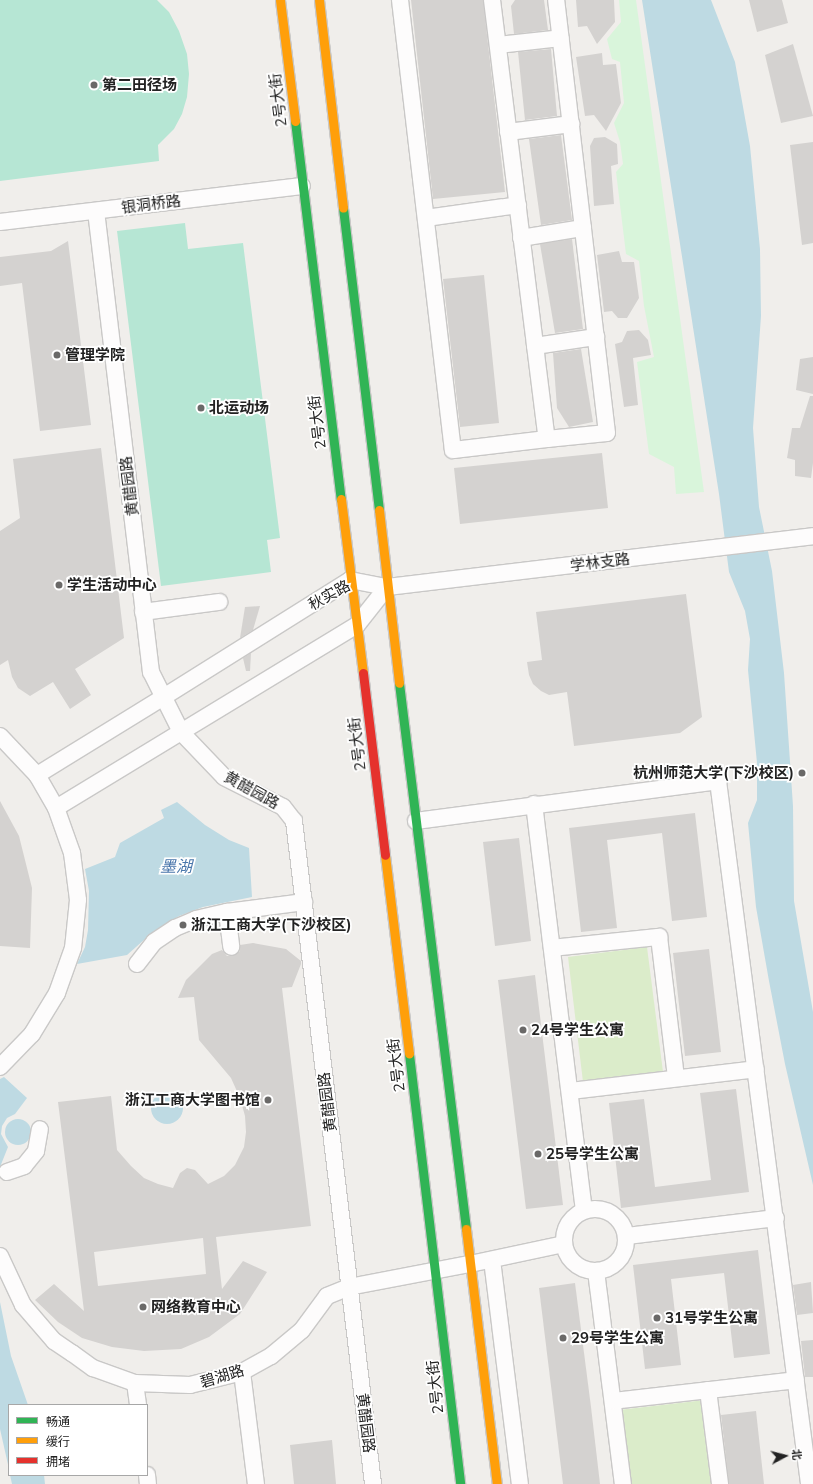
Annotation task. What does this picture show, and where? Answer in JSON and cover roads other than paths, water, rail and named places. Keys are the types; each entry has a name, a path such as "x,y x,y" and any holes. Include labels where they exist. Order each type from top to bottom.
{"main road":[{"name":"2号大街","path":"280,0 350,580 357,625 436,1270 460,1484"},
{"path":"319,0 387,587 497,1484"}],"street":[{"path":"400,0 453,450 606,433 556,0"},
{"path":"492,0 547,439"},
{"path":"498,45 561,38"},
{"path":"508,132 571,124"},
{"name":"银洞桥路","path":"0,222 302,186"},
{"path":"426,218 518,205"},
{"name":"黄醋园路","path":"96,211 151,672 162,698 181,732 224,777 283,807 294,821 349,1287 374,1484"},
{"path":"522,238 583,228"},
{"path":"535,346 596,337"},
{"name":"学林支路","path":"387,587 813,536"},
{"name":"秋实路","path":"37,775 350,580 387,587"},
{"path":"56,808 357,625 387,587"},
{"path":"143,612 219,602"},
{"path":"0,736 37,775 56,808 72,853 78,900 73,948 57,993 32,1034 0,1067"},
{"path":"416,821 534,804 718,781 776,1218 809,1484"},
{"path":"534,804 584,1210"},
{"path":"137,964 154,942 175,928 196,919 227,912 304,902"},
{"path":"227,912 231,947"},
{"path":"552,948 659,937 676,1078"},
{"path":"570,1091 756,1068"},
{"path":"7,1172 24,1166 36,1151 40,1129"},
{"path":"600,1209 614,1214 622,1222 626,1236 625,1252 620,1261 612,1267 602,1271 582,1269 573,1262 567,1254 564,1244 568,1223 584,1210 600,1209"},
{"path":"626,1236 776,1218"},
{"name":"碧湖路","path":"0,1256 23,1305 54,1341 93,1368 135,1382 190,1385 242,1372 271,1356 302,1330 327,1296 349,1287 492,1260 564,1244"},
{"path":"492,1260 520,1484"},
{"path":"596,1271 623,1484"},
{"path":"242,1372 256,1484"},
{"path":"613,1401 796,1380"},
{"path":"135,1382 138,1404"},
{"path":"708,1390 720,1484"}],"water":[{"path":"642,0 711,0 735,62 750,146 760,249 761,316 753,428 759,507 772,571 784,673 793,806 794,901 813,1012 813,1185 785,1064 756,907 748,823 757,800 757,763 748,670 750,639 745,611 729,572 719,494"},
{"name":"墨湖","path":"177,802 205,825 229,840 249,848 252,897 203,907 179,916 154,931 127,955 77,964 85,947 88,930 89,891 85,869 115,857 120,843 164,818 161,810"},
{"path":"4,1077 27,1098 15,1114 7,1118 2,1126 1,1134 8,1147 0,1167 0,1079"},
{"path":"164,1092 170,1092 180,1099 183,1108 182,1114 176,1121 170,1124 164,1124 154,1117 151,1111 151,1105 158,1095"},
{"path":"18,1119 27,1123 31,1132 27,1141 18,1145 9,1141 5,1132 9,1123"},
{"path":"0,1302 11,1356 28,1404 8,1404 8,1465 0,1429"},
{"path":"10,1476 44,1476 45,1484 12,1484"}],"place":[{"name":"第二田径场","path":"94,85"},
{"name":"管理学院","path":"57,355"},
{"name":"北运动场","path":"201,408"},
{"name":"学生活动中心","path":"59,585"},
{"name":"杭州师范大学(下沙校区)","path":"802,773"},
{"name":"浙江工商大学(下沙校区)","path":"183,925"},
{"name":"24号学生公寓","path":"523,1030"},
{"name":"浙江工商大学图书馆","path":"268,1100"},
{"name":"25号学生公寓","path":"538,1154"},
{"name":"网络教育中心","path":"143,1307"},
{"name":"31号学生公寓","path":"657,1318"},
{"name":"29号学生公寓","path":"563,1338"}]}
